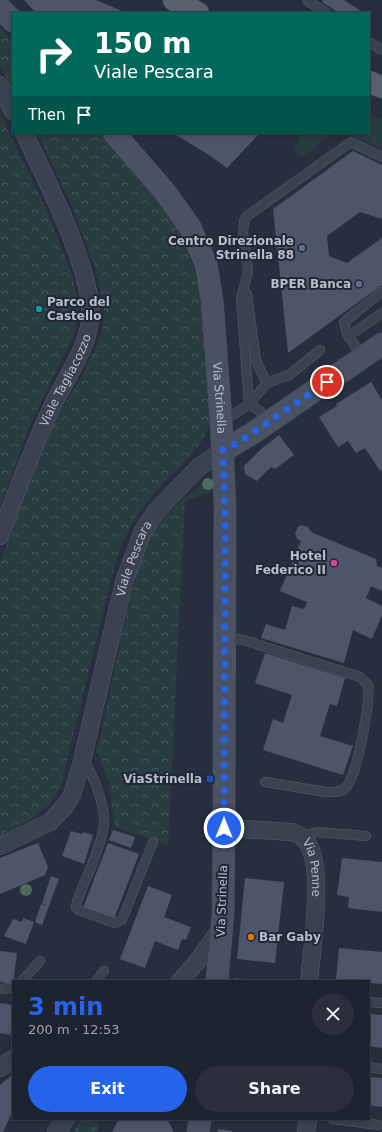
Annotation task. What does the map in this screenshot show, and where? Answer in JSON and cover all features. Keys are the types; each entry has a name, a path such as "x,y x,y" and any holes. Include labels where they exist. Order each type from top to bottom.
{"main road":[{"path":"0,8 12,20"},
{"path":"370,82 382,87"},
{"name":"Via Strinella","path":"115,134 179,209 190,227 202,252 210,278 223,450 225,638 224,828 222,927 203,971"},
{"name":"Viale Pescara","path":"223,450 267,423 382,344"},
{"path":"198,1132 200,1120"}],"street":[{"path":"0,85 12,109"},
{"name":"Viale Tagliacozzo","path":"0,536 38,438 80,352 90,321 88,292 75,249 43,173 24,134"},
{"name":"Viale Pescara","path":"0,846 41,828 60,811 74,788 124,582 143,531 156,511 199,467 223,450"},
{"name":"Via Penne","path":"224,828 287,831 297,833 304,839 313,855 315,876 315,920 309,980"},
{"path":"0,1068 12,1060"},
{"path":"56,1132 65,1120"},
{"path":"306,1132 308,1120"}],"lane":[{"path":"307,0 325,12"},
{"path":"370,43 382,50"},
{"path":"249,404 241,298 248,272 243,233 244,221 247,216 350,142 382,157"},
{"path":"363,357 349,336 344,322 347,318 382,292"},
{"path":"247,294 256,361 267,383"},
{"path":"349,336 382,313"},
{"path":"221,422 236,414 249,404 267,383 289,375 320,350"},
{"path":"249,404 260,411 267,423"},
{"path":"225,638 244,640 360,677 368,684 368,697 357,759 353,776 345,789 334,793 265,782"},
{"path":"83,756 99,793 104,823 99,842 77,901 76,908 115,923 122,920 153,842"},
{"path":"304,839 310,834 317,832 366,836"},
{"path":"23,980 40,960"},
{"path":"97,980 104,971"},
{"path":"0,989 12,988"},
{"path":"370,1002 382,1003"},
{"path":"370,1067 382,1068"},
{"path":"340,1120 378,1125"}],"green space":[{"path":"0,28 12,40 12,87 0,66"},
{"name":"Parco del Castello","path":"0,114 46,209 72,274 78,303 78,316 75,332 30,425 0,507"},
{"path":"370,114 382,119 382,149 348,134 370,134"},
{"path":"37,134 104,134 162,203 178,229 188,251 200,298 204,322 211,419 202,441 196,450 149,500 130,527 121,547 114,568 60,789 49,805 42,811 18,827 0,835 0,563 32,475 54,423 82,376 99,341 103,327 104,311 96,271 72,206"},
{"path":"301,134 330,134 304,157 294,151"},
{"path":"207,482 211,485 210,492 185,501 185,497"},
{"path":"185,497 168,845 115,827 109,782 97,752 128,607 138,568 149,535 166,513"},
{"path":"81,1120 92,1120 99,1125 95,1132 73,1132"}],"building":[{"path":"24,0 96,0 125,12 35,12"},
{"path":"323,0 344,0 362,12 337,12 322,2"},
{"path":"175,134 259,134 227,168"},
{"name":"Centro Direzionale Strinella 88","path":"353,151 382,165 382,219 360,212 327,236 329,256 347,263 382,238 382,285 288,353 273,209"},
{"path":"371,382 382,400 382,470 380,471 365,448 356,453 348,441 338,447 319,417 337,406 336,404"},
{"path":"279,435 294,455 275,469 271,467 257,481 245,474 244,466 261,449"},
{"path":"301,525 308,527 311,532 376,559 377,566 382,568 382,591 371,586 366,598 382,606 382,615 372,639 353,630 344,663 261,638 266,624 285,630 292,606 304,609 307,602 280,591 301,541 297,539 295,533"},
{"path":"265,653 345,678 337,706 330,704 320,736 353,746 343,775 263,750 273,719 283,723 292,695 255,683"},
{"path":"113,830 135,837 131,848 109,840"},
{"path":"71,831 93,835 84,864 62,856"},
{"path":"38,843 48,867 45,875 0,894 0,858"},
{"path":"108,843 139,854 114,919 83,908"},
{"path":"342,858 382,862 382,912 348,908 349,897 337,895"},
{"path":"51,876 59,879 42,925 35,922 41,904 46,906 42,903"},
{"path":"245,878 284,882 275,963 237,959"},
{"path":"148,886 172,895 164,917 191,927 186,940 182,939 178,950 155,941 145,968 120,959"},
{"path":"23,918 34,922 26,944 4,936 13,919 22,922"},
{"path":"339,948 382,952 382,984 370,983 370,980 336,980"},
{"path":"0,951 17,953 12,984 0,982"},
{"path":"235,978 248,980 235,980"},
{"path":"0,1003 12,1005 12,1027 10,1035 0,1033"},
{"path":"370,1014 382,1015 382,1048 370,1046"},
{"path":"12,1075 12,1112 3,1132 0,1132 0,1085"},
{"path":"370,1077 382,1078 382,1107 370,1105"},
{"path":"118,1120 168,1120 174,1132 112,1132"},
{"path":"218,1129 232,1131 232,1132 218,1132"}],"place":[{"name":"Centro Direzionale Strinella 88","path":"302,248"},
{"name":"BPER Banca","path":"359,284"},
{"name":"Parco del Castello","path":"39,309"},
{"name":"Hotel Federico II","path":"334,563"},
{"name":"ViaStrinella","path":"210,779"},
{"name":"Bar Gaby","path":"251,937"}],"route":[{"path":"224,828 225,520 223,450 242,440 327,382"}]}
